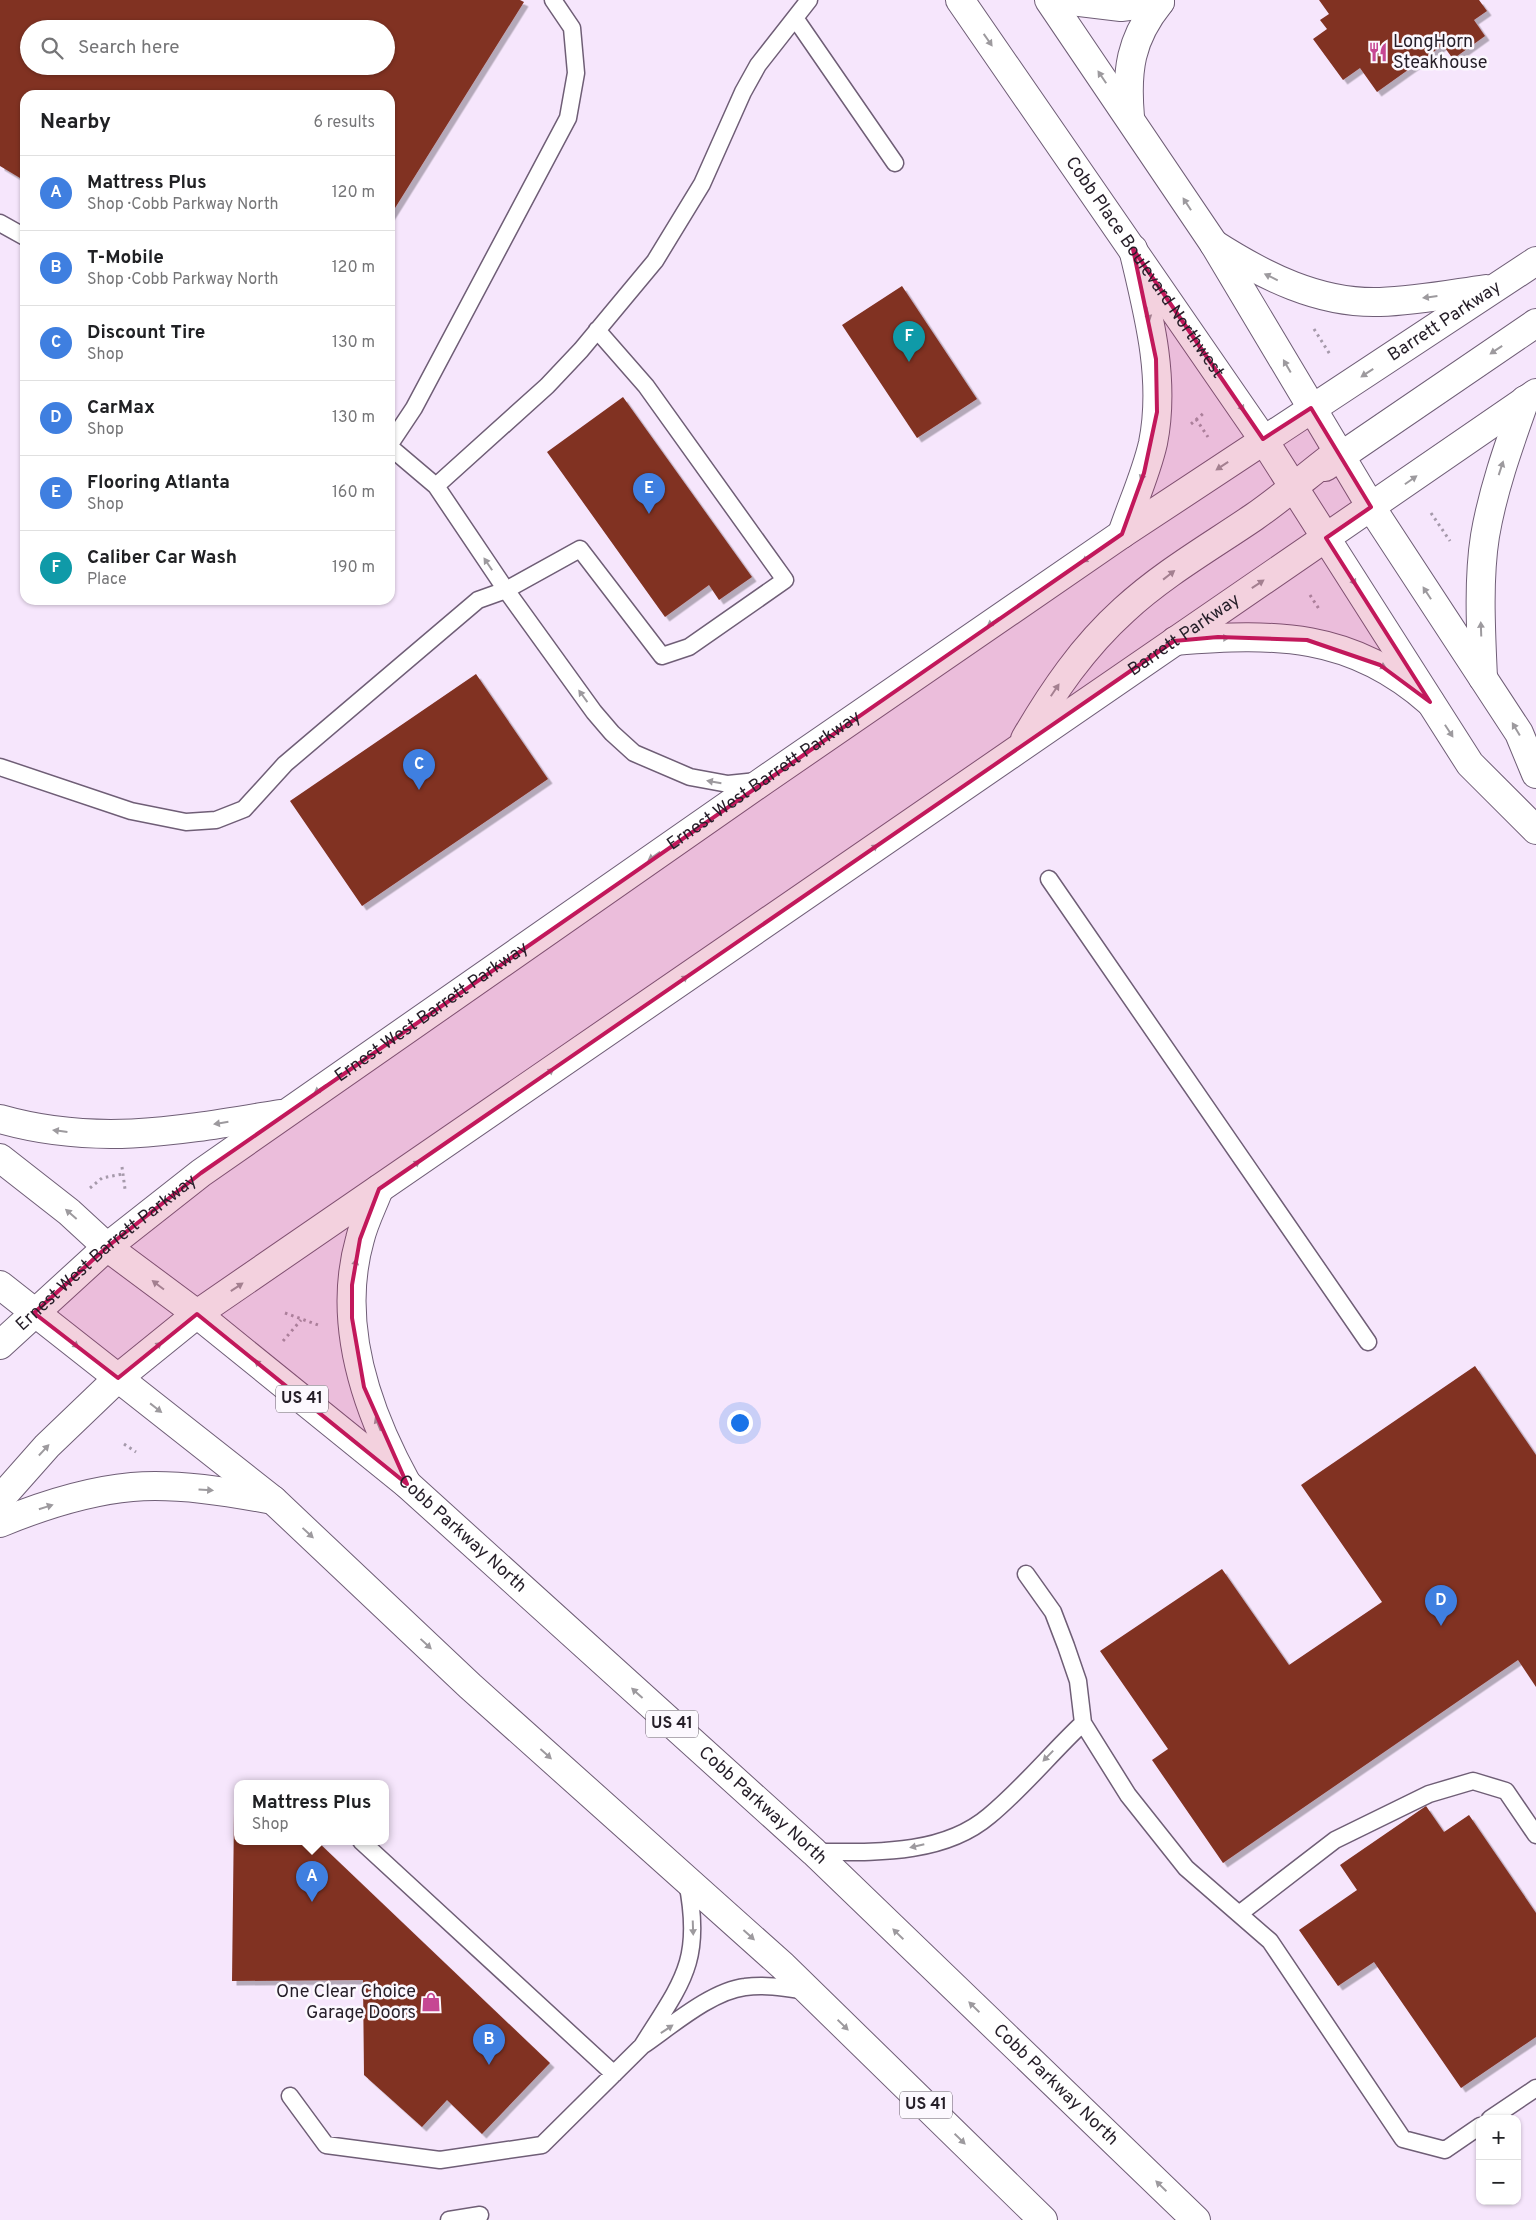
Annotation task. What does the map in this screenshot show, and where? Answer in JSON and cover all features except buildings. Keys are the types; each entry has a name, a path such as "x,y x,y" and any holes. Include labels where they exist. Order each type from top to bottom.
{"main road":[{"name":"Cobb Place Boulevard Northwest","path":"960,0 1263,439 1430,702"},
{"path":"1050,0 1214,244 1371,507 1520,733 1536,774"},
{"path":"1063,0 1121,7 1162,1"},
{"path":"1130,117 1128,98 1133,50 1141,26 1162,1"},
{"path":"1214,244 1249,266 1289,286 1332,298 1379,303 1495,288"},
{"path":"1122,534 1153,442 1157,412 1158,385 1152,335 1133,249"},
{"name":"Barrett Parkway","path":"881,699 1263,439 1536,261"},
{"path":"1020,746 1056,688 1082,654 1124,610 1183,564 1256,516 1339,454 1536,323"},
{"path":"1483,678 1480,621 1485,538 1499,473 1531,397"},
{"name":"Barrett Parkway","path":"379,1189 1020,746 1531,397"},
{"path":"1174,641 1218,637 1307,640 1345,650 1380,665 1407,681 1430,702 1470,764 1536,830"},
{"name":"Ernest West Barrett Parkway","path":"0,1345 107,1247 188,1183 881,699"},
{"path":"0,1119 58,1131 111,1136 156,1133 286,1113"},
{"name":"US 41","path":"0,1158 70,1212 107,1247 197,1314"},
{"path":"0,1499 47,1446 118,1378 197,1314 379,1189"},
{"path":"379,1189 360,1239 352,1285 352,1318 356,1352 364,1387 392,1457 407,1484"},
{"name":"US 41","path":"0,1285 273,1500 470,1686 809,1991 1043,2220"},
{"name":"Cobb Parkway North","path":"197,1314 407,1484 814,1852 1196,2220"},
{"path":"0,1523 52,1504 133,1487 229,1492 273,1500"}],"lane":[{"path":"395,437 414,408 568,118 576,73 572,28 553,0"},
{"path":"436,486 547,386 597,330 654,261 702,184 743,92 758,65 809,0"},
{"path":"795,18 895,163"},
{"path":"0,223 20,234"},
{"path":"0,767 131,811 186,822 216,820 244,809 285,764 478,600 506,590 580,549 662,656 688,647 786,580 646,386 597,330"},
{"path":"395,449 436,486 506,590 594,712 612,733 634,752 690,777 728,784 763,781"},
{"path":"1049,879 1368,1342"},
{"path":"1026,1574 1053,1612 1078,1681 1083,1723 1128,1795 1186,1868 1270,1941 1404,2139 1445,2150 1476,2129"},
{"path":"814,1852 864,1852 908,1848 948,1839 988,1818 1083,1723"},
{"path":"1238,1914 1335,1840 1429,1794 1473,1781 1506,1791 1536,1835"},
{"path":"365,1845 614,2074"},
{"path":"642,2046 678,1990 688,1967 694,1938 693,1909 686,1880"},
{"path":"290,2096 326,2145 440,2160 542,2145 642,2046 716,1996 744,1987 769,1986 809,1991"},
{"path":"1496,2115 1536,2088"},
{"path":"449,2220 480,2215"}],"path":[{"path":"1314,329 1331,356"},
{"path":"1196,419 1208,438"},
{"path":"1446,548 1452,544"},
{"path":"121,1158 125,1189"},
{"path":"87,1190 102,1178 123,1174"},
{"path":"285,1313 329,1328"},
{"path":"281,1343 301,1320"}],"highlighted area":[{"path":"1133,249 1263,439 1311,408 1371,507 1326,538 1430,702 1380,665 1307,640 1218,637 1174,641 379,1189 360,1239 352,1285 352,1318 364,1387 407,1484 197,1314 118,1378 34,1313 107,1247 201,1173 1122,534 1144,473 1157,412 1156,359"}],"place":[{"name":"LongHorn Steakhouse","path":"1378,52"},
{"name":"Caliber Car Wash","path":"909,362"},
{"name":"Flooring Atlanta","path":"649,514"},
{"name":"Discount Tire","path":"419,790"},
{"name":"CarMax","path":"1441,1626"},
{"name":"Mattress Plus","path":"312,1902"},
{"name":"One Clear Choice Garage Doors","path":"431,2002"},
{"name":"T-Mobile","path":"489,2065"}]}
